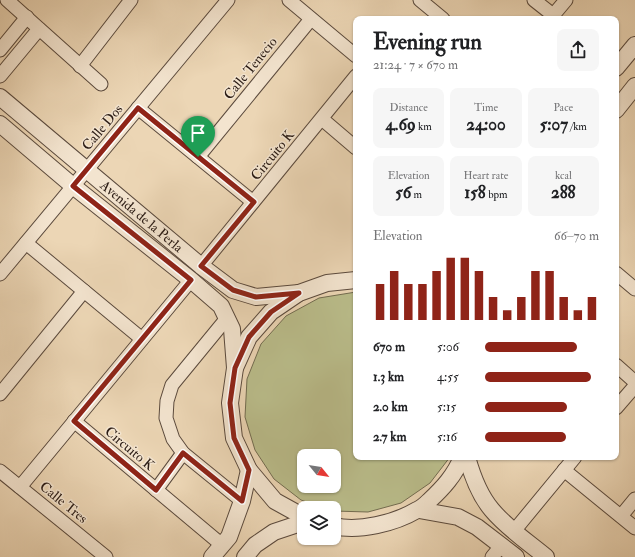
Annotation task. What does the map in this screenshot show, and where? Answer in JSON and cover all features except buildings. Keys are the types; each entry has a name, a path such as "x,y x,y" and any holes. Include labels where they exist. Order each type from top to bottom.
{"street":[{"path":"7,0 101,84"},
{"path":"80,66 131,0"},
{"name":"Calle Dos","path":"0,274 228,0"},
{"path":"289,0 353,54"},
{"path":"420,0 439,16"},
{"path":"534,0 551,16"},
{"path":"553,16 566,0"},
{"path":"0,50 27,17"},
{"name":"Calle Tenecio","path":"198,157 311,19"},
{"path":"0,76 40,29"},
{"path":"619,64 634,46"},
{"name":"Circuito K","path":"201,266 353,80"},
{"path":"619,106 635,86"},
{"name":"Avenida de la Perla","path":"0,97 201,266 233,290 256,297 299,293"},
{"path":"138,108 254,202"},
{"path":"322,119 353,145"},
{"name":"Avenida de la Perla","path":"0,124 73,186 191,280 221,306 232,328 235,368"},
{"path":"26,243 142,339"},
{"path":"619,276 635,289"},
{"path":"20,487 191,280"},
{"path":"297,513 275,500 249,470 234,438 230,403 235,368 249,337 271,312 299,293 327,283 353,280"},
{"path":"0,394 84,291"},
{"path":"227,318 172,385 167,401 166,418 173,439 183,453 242,501"},
{"path":"619,368 635,382"},
{"path":"619,405 635,386"},
{"name":"Circuito K","path":"74,421 156,490 217,551"},
{"path":"156,490 183,453"},
{"path":"341,526 367,527 395,520 418,510 441,490 458,469 461,460"},
{"path":"468,460 474,478 492,510 514,531 546,557"},
{"path":"514,531 572,460"},
{"path":"217,551 229,536 242,501 249,470"},
{"path":"564,470 635,528"},
{"name":"Calle Tres","path":"0,471 106,557"},
{"path":"621,516 635,499"},
{"path":"418,510 458,517 477,527 497,551 516,557"},
{"path":"245,557 255,545 274,532 297,524"}],"green space":[{"path":"353,292 353,460 448,460 430,483 401,503 368,512 341,511 341,501 301,500 274,479 255,450 245,417 247,379 261,344 286,316 319,298"}],"route":[{"path":"138,108 198,157 254,202 201,266 233,290 256,297 299,293 271,312 249,337 235,368 230,403 234,438 249,470 242,501 183,453 156,490 74,421 191,280 73,186 138,108"}]}
